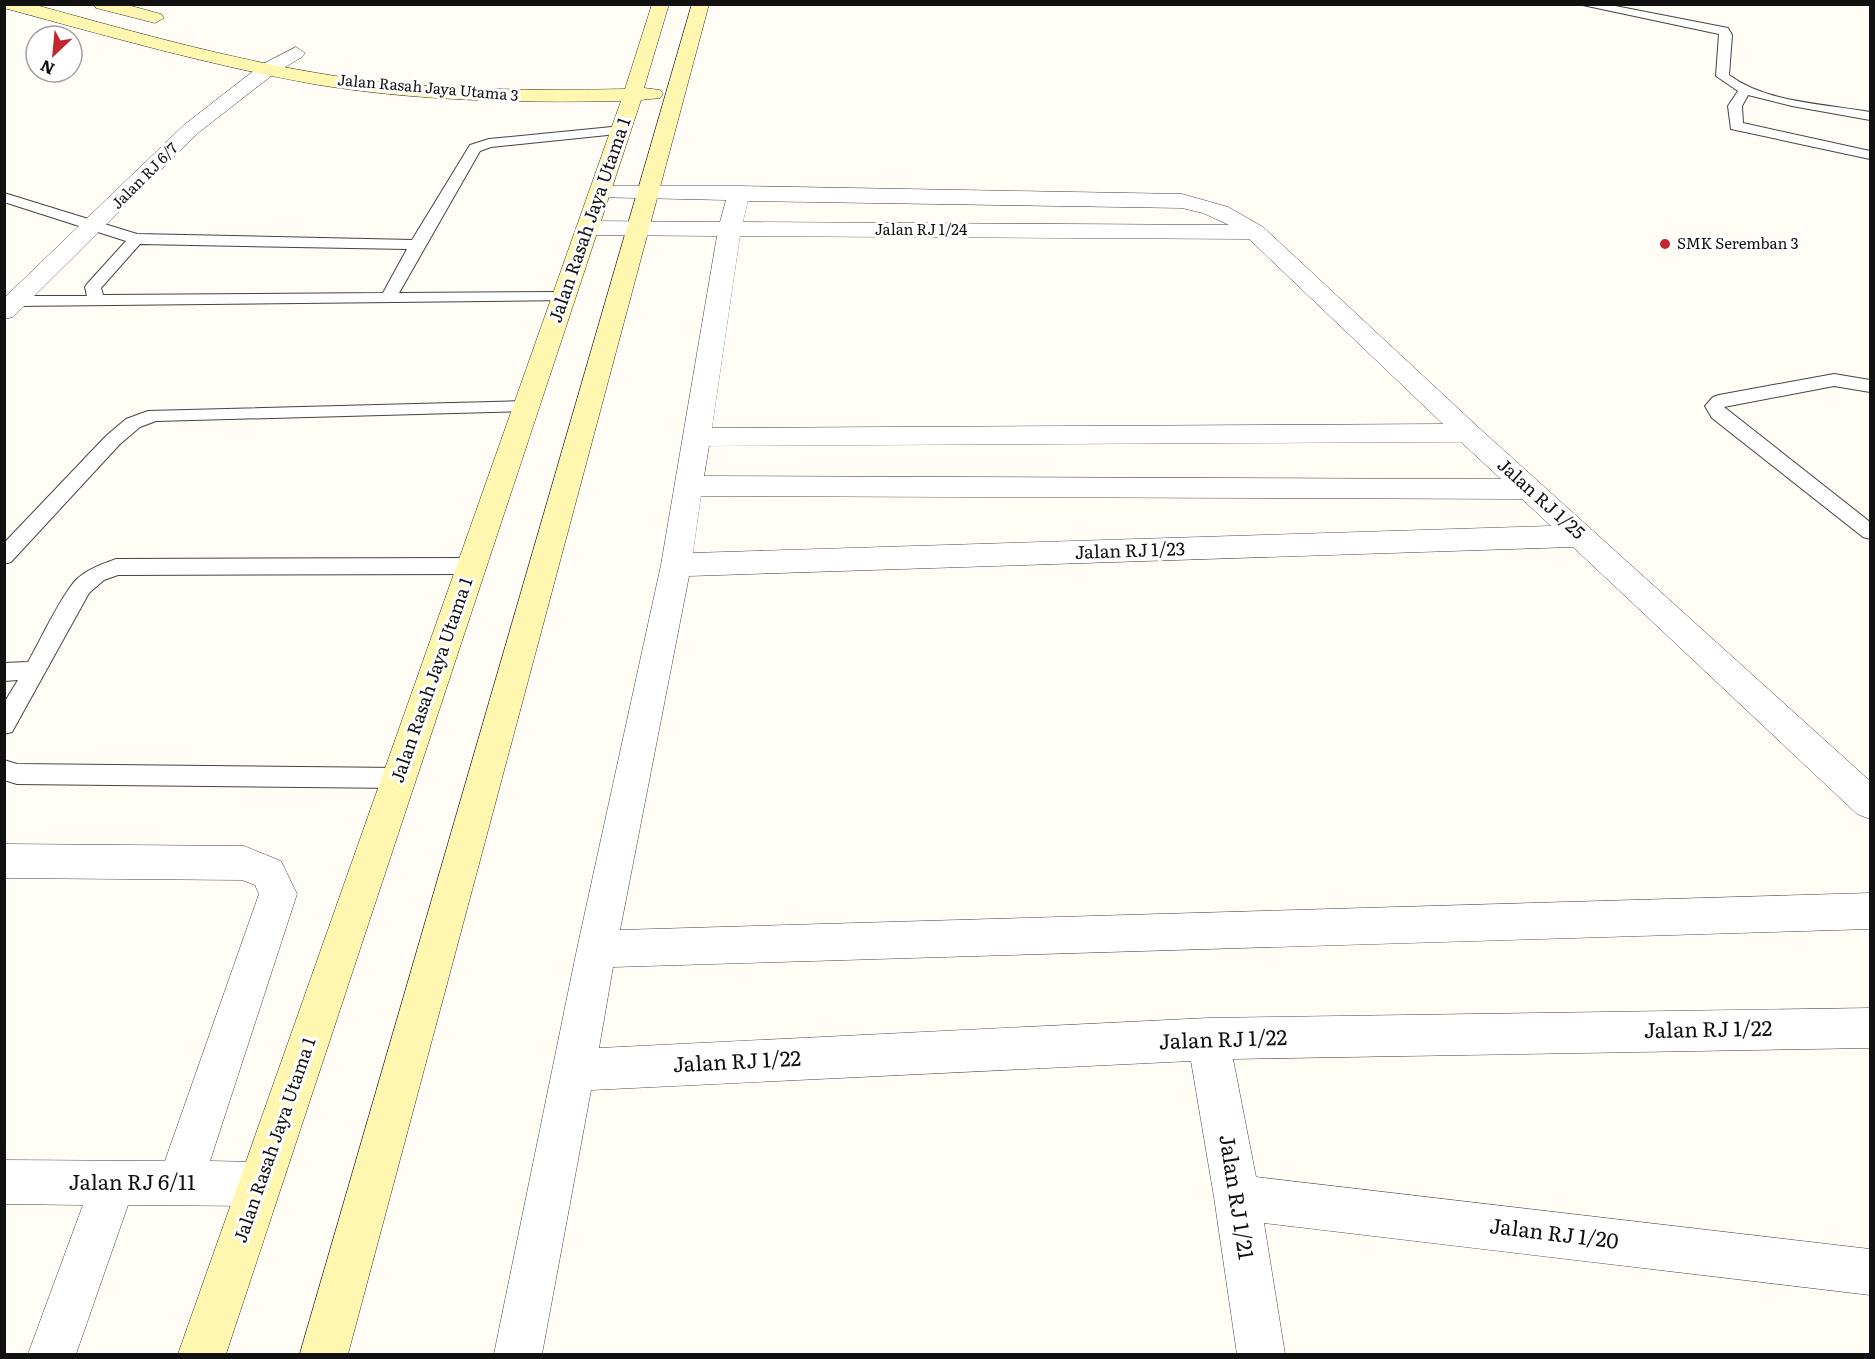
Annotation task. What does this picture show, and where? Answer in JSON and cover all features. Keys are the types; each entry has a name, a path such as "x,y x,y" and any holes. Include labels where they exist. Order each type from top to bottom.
{"street":[{"name":"Jalan Rasah Jaya Utama 3","path":"10,4 268,69 396,88 479,94 676,93"},
{"path":"102,4 169,22"},
{"name":"Jalan Rasah Jaya Utama 1","path":"202,1354 525,407 622,130 661,4"},
{"path":"324,1354 701,4"},
{"name":"Jalan Rasah Jaya Utama 3","path":"272,47 318,57"},
{"name":"Jalan RJ 6/7","path":"11,307 192,129 268,69 296,53"},
{"path":"618,72 682,70"},
{"name":"Jalan RJ 1/24","path":"600,192 739,192 1182,201 1205,204"},
{"path":"518,1354 597,949 676,565 730,228 739,192"},
{"name":"Jalan RJ 1/25","path":"1205,204 1223,211 1255,232 1468,433 1583,536 1870,803"},
{"name":"Jalan RJ 1/24","path":"587,228 1255,232"},
{"path":"697,437 1468,433"},
{"path":"688,486 1530,489"},
{"name":"Jalan RJ 1/23","path":"676,565 1583,536"},
{"path":"4,861 244,864 268,873 278,894 180,1183"},
{"path":"597,949 1870,911"},
{"name":"Jalan RJ 1/22","path":"575,1070 1208,1040 1870,1028"},
{"name":"Jalan RJ 1/21","path":"1208,1040 1237,1197 1261,1354"},
{"name":"Jalan RJ 6/11","path":"4,1182 260,1184"},
{"path":"52,1354 113,1183"},
{"name":"Jalan RJ 1/20","path":"1237,1197 1870,1272"}],"lane":[{"path":"1584,4 1724,31 1726,35 1722,76 1729,84 1744,91 1870,116"},
{"path":"1744,91 1735,106 1736,126 1870,155"},
{"path":"388,299 417,245 476,148 489,143 532,137 622,130"},
{"path":"4,197 136,239 417,245"},
{"path":"96,301 93,287 136,239"},
{"path":"11,307 96,301 563,297"},
{"path":"1870,386 1834,380 1719,401 1714,406 1718,414 1870,532"},
{"path":"4,557 113,440 133,423 154,415 525,407"},
{"path":"4,725 82,588 97,575 116,567 471,566"},
{"path":"4,672 33,671"},
{"path":"4,770 17,774 399,778"}],"place":[{"name":"SMK Seremban 3","path":"1665,244"}]}
